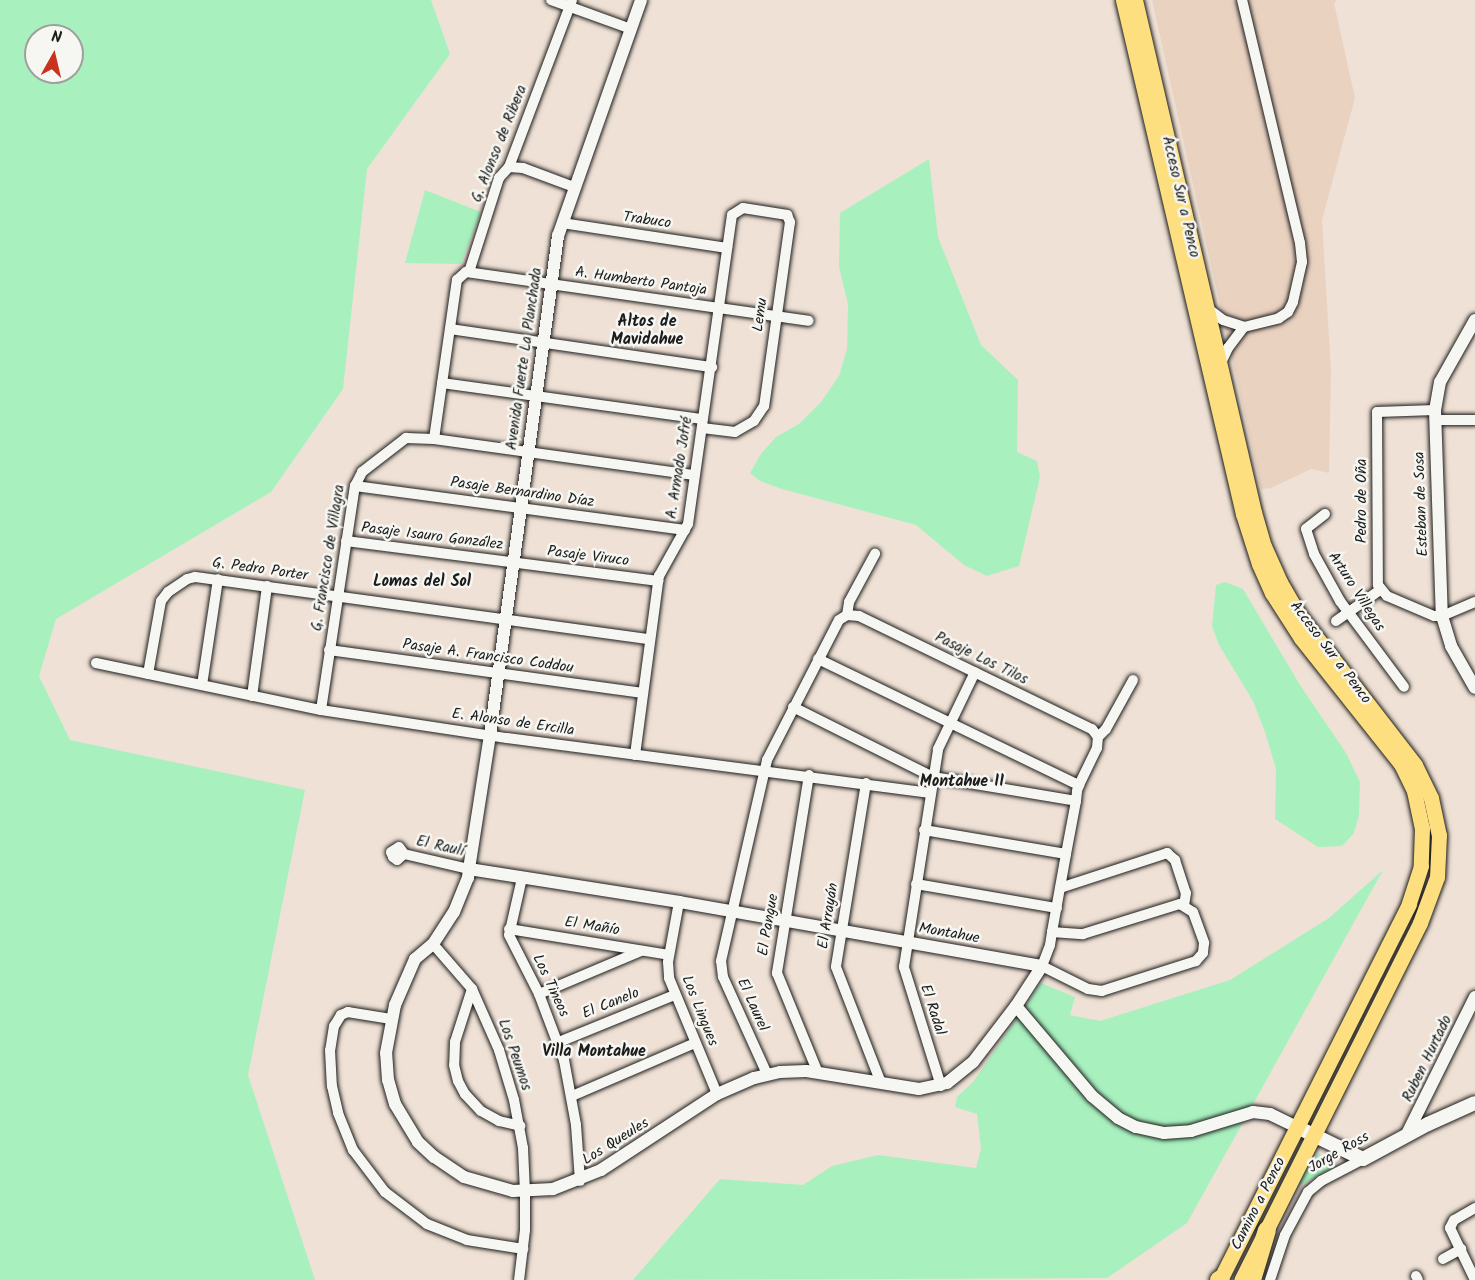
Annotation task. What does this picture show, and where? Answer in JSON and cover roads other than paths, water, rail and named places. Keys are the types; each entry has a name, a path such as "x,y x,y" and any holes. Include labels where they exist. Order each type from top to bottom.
{"highway":[{"path":"1251,1280 1266,1230"}],"main road":[{"name":"Acceso Sur a Penco","path":"1123,0 1243,514 1259,564 1272,593 1301,638 1401,764 1414,791 1420,815 1422,853 1414,892 1297,1127"},
{"name":"Acceso Sur a Penco","path":"1135,0 1258,529 1276,573 1309,629 1415,765 1431,798 1440,835 1439,867 1426,909 1314,1136"},
{"name":"Jorge Ross","path":"1363,1159 1407,1134 1475,1103"},
{"path":"1297,1127 1363,1159"},
{"name":"Camino a Penco","path":"1220,1280 1297,1127"},
{"name":"Camino a Penco","path":"1241,1280 1314,1136"}],"street":[{"path":"550,0 571,4 631,29"},
{"name":"Avenida Fuerte La Planchada","path":"490,735 527,452 562,224 641,0"},
{"path":"1206,307 1223,320 1244,327 1274,320 1288,312 1295,297 1302,255 1242,0"},
{"name":"G. Alonso de Ribera","path":"434,438 457,280 463,273 469,272 499,178 509,167 571,4"},
{"path":"509,167 519,167 574,187"},
{"name":"Lemu","path":"442,383 703,424 735,432 754,422 762,412 790,218 787,215 742,208 732,215"},
{"name":"A. Armado Jofré","path":"635,754 661,567 685,530 695,475 732,215"},
{"name":"Trabuco","path":"562,224 727,248"},
{"name":"A. Humberto Pantoja","path":"469,272 809,321"},
{"name":"Esteban de Sosa","path":"1475,320 1440,382 1435,415 1442,616 1451,646 1475,688"},
{"path":"1220,366 1228,348 1244,327"},
{"path":"450,329 712,366"},
{"name":"Pedro de Oña","path":"1380,590 1377,412 1435,415"},
{"path":"1435,415 1475,420"},
{"name":"G. Francisco de Villagra","path":"321,710 355,486 362,472 406,438 434,438 695,475"},
{"name":"Pasaje Bernardino Díaz","path":"355,486 685,530"},
{"name":"Arturo Villegas","path":"1325,514 1308,526 1306,534 1321,567 1348,613 1404,687"},
{"name":"Pasaje Isauro González","path":"346,541 514,563"},
{"name":"El Laurel","path":"767,1074 722,973 722,961 770,752 837,622 847,615 849,602 875,554"},
{"name":"Pasaje Viruco","path":"514,563 658,581"},
{"name":"G. Pedro Porter","path":"148,674 160,606 165,594 191,578 218,579 650,639"},
{"path":"202,685 218,579"},
{"path":"252,696 267,586"},
{"path":"1336,621 1380,590 1387,596 1430,615 1442,616 1475,602"},
{"name":"Pasaje Los Tilos","path":"847,615 859,616 975,672 1092,729 1098,737"},
{"name":"Pasaje A. Francisco Coddou","path":"329,650 643,693"},
{"path":"818,659 1079,785"},
{"name":"E. Alonso de Ercilla","path":"96,663 321,710 490,735 930,792"},
{"name":"El Radal","path":"941,1086 905,972 907,941 938,749 975,672"},
{"path":"941,1086 954,1079 973,1062 1016,1006 1042,966 1057,908 1079,785 1097,748 1098,737 1106,729 1133,680"},
{"path":"793,706 933,777 1076,801"},
{"name":"Los Queules","path":"490,735 469,869 460,901 433,944 415,959 391,1019 386,1053 390,1087 399,1115 411,1134 434,1157 464,1177 491,1186 525,1192 553,1189 601,1170 717,1094 741,1082 767,1074 818,1072 919,1089 941,1086"},
{"name":"El Pangue","path":"809,775 777,969 778,978 818,1072"},
{"name":"El Arrayán","path":"866,783 837,972 881,1083"},
{"path":"924,830 1066,854"},
{"path":"1060,888 1167,853 1175,860 1186,893 1184,905"},
{"name":"El Raulí","path":"404,854 469,869"},
{"name":"Montahue","path":"469,869 734,911 1042,966"},
{"path":"509,929 522,878"},
{"path":"916,884 1057,908"},
{"name":"Los Lingues","path":"679,902 669,956 669,978 717,1094"},
{"path":"1042,966 1096,992 1196,961 1203,953 1204,943 1192,912 1184,905 1171,905 1083,934 1052,932"},
{"name":"El Mañío","path":"509,929 669,956"},
{"name":"Los Tineos","path":"509,929 510,938 539,994 559,1042 572,1096 580,1180"},
{"name":"Los Peumos","path":"433,944 472,989 499,1050 520,1126 525,1192 523,1249 519,1280"},
{"path":"539,994 640,951"},
{"path":"472,989 454,1042 454,1065 458,1080 465,1094 481,1111 499,1121 520,1126"},
{"name":"El Canelo","path":"559,1042 675,995"},
{"name":"Ruben Hurtado","path":"1407,1134 1475,997"},
{"path":"1016,1006 1088,1092 1109,1111 1136,1127 1164,1133 1191,1131 1253,1112 1270,1114 1297,1127"},
{"path":"391,1019 348,1012 340,1015 334,1026 330,1050 332,1086 340,1120 353,1150 385,1192 404,1209 427,1224 467,1240 523,1249"},
{"path":"572,1096 695,1043"},
{"name":"Jorge Ross","path":"1270,1280 1280,1246 1302,1199 1320,1181 1363,1159"},
{"path":"1475,1208 1454,1220 1450,1228 1475,1280"},
{"path":"1443,1259 1461,1249"}],"district":[{"name":"Altos de Mavidahue","path":"647,331"},
{"name":"Lomas del Sol","path":"422,582"},
{"name":"Montahue II","path":"962,782"},
{"name":"Villa Montahue","path":"594,1052"}]}
